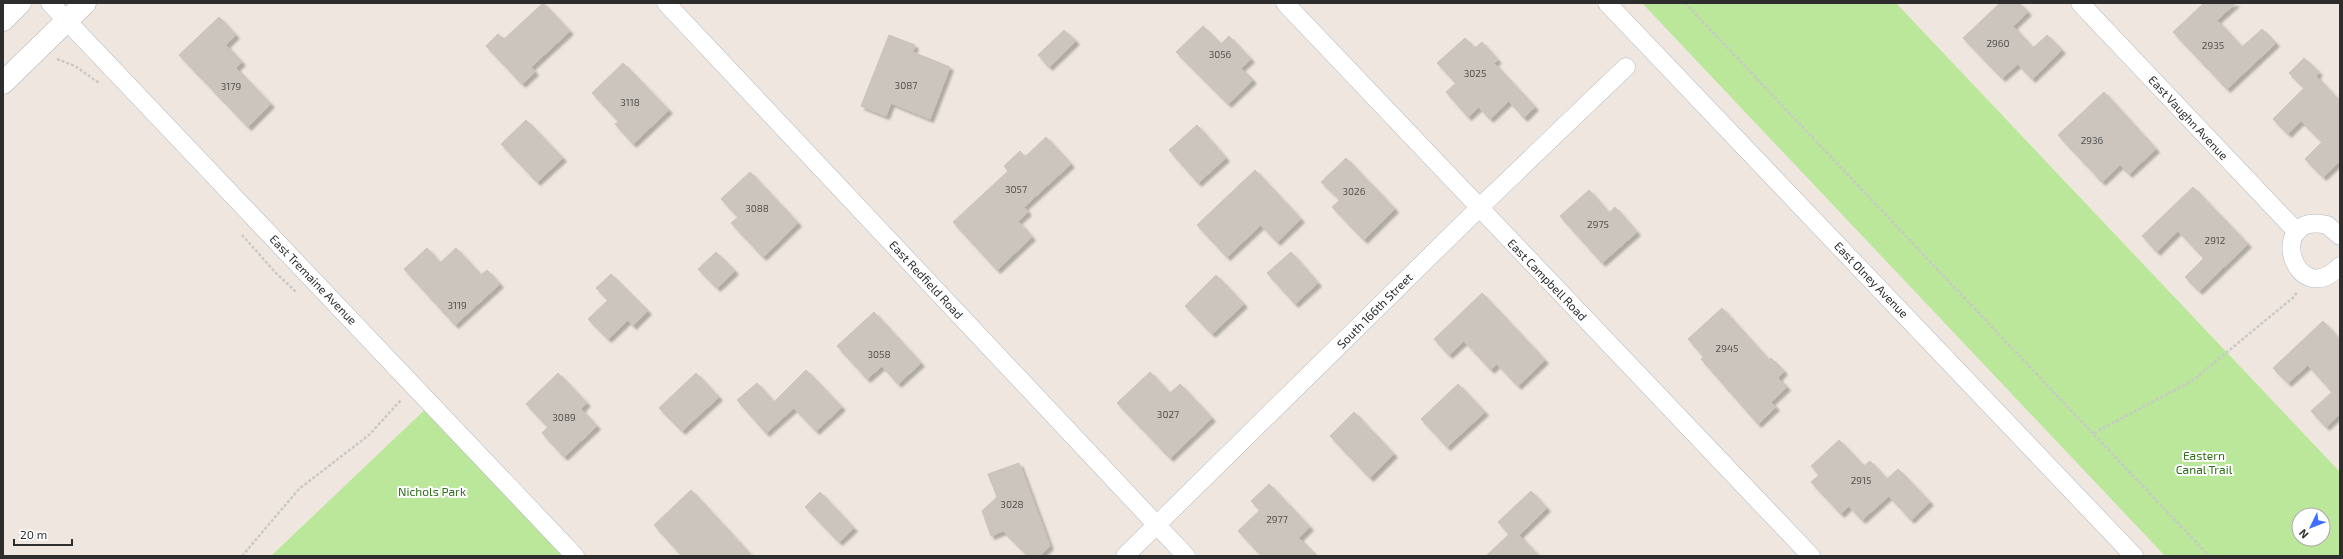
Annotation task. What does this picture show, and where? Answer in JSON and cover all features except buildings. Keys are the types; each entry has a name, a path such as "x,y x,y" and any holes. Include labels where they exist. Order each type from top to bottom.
{"main road":[{"path":"3,20 20,3"},
{"path":"3,83 85,3"}],"street":[{"name":"East Tremaine Avenue","path":"50,3 576,556"},
{"name":"East Redfield Road","path":"666,3 1186,556"},
{"name":"East Campbell Road","path":"1285,3 1811,556"},
{"name":"East Olney Avenue","path":"1607,3 2134,556"},
{"name":"East Vaughn Avenue","path":"2080,3 2297,232"},
{"name":"South 166th Street","path":"1124,556 1479,208 1626,67"},
{"path":"2338,229 2327,225 2314,224 2297,232 2290,249 2295,266 2301,273 2318,278 2338,272"}],"path":[{"path":"1685,3 2209,556"},
{"path":"2094,433 2192,381 2295,296 2301,273"},
{"path":"242,556 299,489 363,440 402,398"}],"green space":[{"name":"Eastern Canal Trail","path":"1642,3 1896,3 2340,472 2340,556 2165,556"},
{"name":"Nichols Park","path":"435,400 576,556 271,556"}]}
